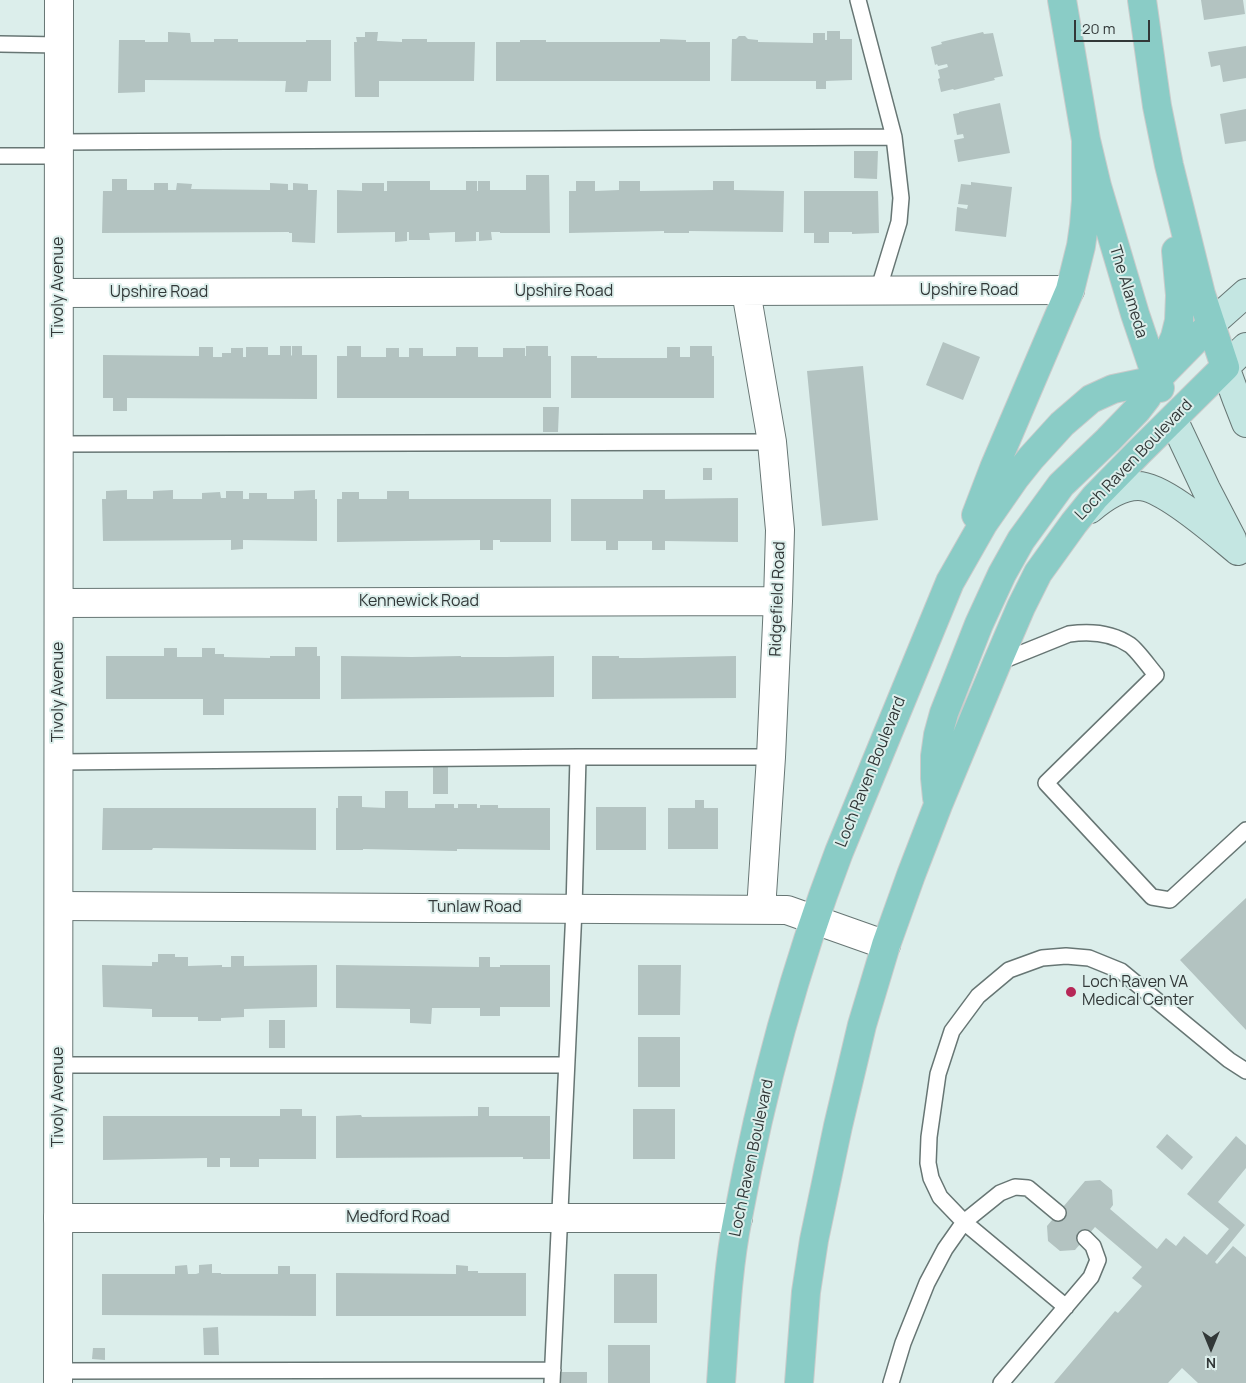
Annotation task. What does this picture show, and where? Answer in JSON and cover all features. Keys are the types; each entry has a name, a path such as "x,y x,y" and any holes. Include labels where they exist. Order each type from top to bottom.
{"main road":[{"name":"The Alameda","path":"1062,0 1086,140 1097,186 1156,380 1206,489 1242,559"},
{"path":"1142,0 1169,165 1210,324 1236,367 1236,400 1246,423"},
{"path":"950,582 994,468 1070,290 1084,225 1086,140"},
{"path":"938,804 935,778 938,734 944,713 979,624 1002,574 1021,540 1061,485 1108,440 1147,397 1175,337 1180,308 1169,165"},
{"path":"1156,380 1210,324 1246,293"},
{"name":"Loch Raven Boulevard","path":"799,1383 806,1292 814,1240 862,1025 886,944 938,804 1021,607 1038,573 1074,523 1095,498 1173,419 1236,367 1246,348"},
{"name":"Loch Raven Boulevard","path":"720,1383 729,1285 738,1218 756,1129 788,1004 825,889 950,582 983,524 1015,478 1062,424 1091,399 1113,389 1156,380"},
{"path":"1074,523 1098,502 1112,493 1124,488 1149,487 1185,508 1242,559"}],"street":[{"name":"Tivoly Avenue","path":"58,1377 59,0"},
{"name":"Upshire Road","path":"59,294 1070,290"},
{"name":"Ridgefield Road","path":"746,291 772,442 780,530 771,758 761,910"},
{"name":"Kennewick Road","path":"59,603 778,600"},
{"name":"Tunlaw Road","path":"59,906 787,910 886,944"},
{"name":"Medford Road","path":"58,1218 738,1218"}],"lane":[{"path":"858,0 894,137 901,198 899,222 878,291"},
{"path":"0,44 59,44"},
{"path":"0,156 59,149 894,137"},
{"path":"59,444 772,442"},
{"path":"997,663 1069,634 1095,632 1110,635 1130,646 1156,675 1046,783 1152,897 1170,900 1246,830"},
{"path":"58,1377 553,1376 574,909 578,757"},
{"path":"59,762 578,757 771,758"},
{"path":"1066,1307 964,1222 940,1197 931,1178 928,1162 929,1138 938,1074 952,1032 978,996 1009,970 1042,958 1066,956 1089,958 1121,971 1229,1060 1246,1071"},
{"path":"59,1065 566,1065"},
{"path":"891,1383 902,1343 927,1283 945,1249 964,1222 1000,1193 1014,1187 1028,1188 1058,1213"},
{"path":"1001,1383 1091,1277 1098,1260 1093,1246 1085,1238"}],"building":[{"path":"1201,0 1243,0 1245,14 1204,20"},
{"path":"827,31 840,31 840,39 852,39 852,80 826,81 826,89 816,89 816,81 731,81 732,39 745,36 748,39 758,40 758,42 813,43 813,33 825,33 825,40 827,40"},
{"path":"168,32 190,33 191,42 214,42 214,39 238,39 238,42 331,40 331,81 308,81 307,92 285,92 286,81 145,80 145,92 118,93 119,40 168,42"},
{"path":"365,32 378,32 377,41 402,42 402,39 427,39 427,42 475,42 474,81 379,81 379,97 355,97 354,42 357,42 356,37 365,37"},
{"path":"983,32 984,34 993,33 1003,76 994,78 995,80 941,92 938,70 948,67 947,64 935,65 931,47 942,44 941,42"},
{"path":"660,39 710,42 710,81 496,81 496,42 546,40 546,42 660,42"},
{"path":"1246,46 1246,78 1223,82 1220,65 1211,67 1208,52"},
{"path":"1000,103 1010,153 958,162 954,140 964,138 963,134 957,135 953,114"},
{"path":"1246,109 1246,141 1225,144 1220,114"},
{"path":"854,151 878,151 877,179 854,178"},
{"path":"526,175 549,175 550,233 491,232 492,240 479,241 479,232 476,232 476,241 455,242 455,232 429,233 430,240 409,240 409,232 407,232 407,241 395,242 395,232 337,233 337,190 362,191 362,183 384,183 384,191 387,191 387,181 430,181 430,190 466,190 466,181 477,181 478,191 478,181 490,181 490,190 526,190"},
{"path":"112,179 127,179 127,190 154,190 154,183 168,183 168,190 176,190 177,183 192,184 191,189 269,190 270,183 288,184 288,190 293,190 293,183 308,184 308,190 317,190 315,243 292,242 292,233 289,232 102,233 103,191 112,191"},
{"path":"576,181 595,181 595,191 619,190 619,181 640,181 640,191 713,190 713,181 734,181 734,190 784,191 783,232 689,231 689,233 664,233 664,231 569,233 569,191 576,191"},
{"path":"971,182 1012,187 1006,237 955,231 957,207 967,209 968,205 958,204 961,184 971,185"},
{"path":"804,191 878,191 879,233 852,234 852,232 829,232 829,243 814,243 814,233 804,233"},
{"path":"943,342 980,357 963,400 926,385"},
{"path":"280,346 291,346 292,356 292,346 302,346 302,355 317,355 317,399 127,398 127,411 113,411 113,398 103,398 103,355 199,356 199,347 213,347 213,357 222,357 222,353 231,353 231,348 243,348 243,357 246,357 246,347 268,347 268,355 280,355"},
{"path":"347,346 361,346 361,357 386,357 386,348 399,348 399,357 409,357 409,348 423,348 423,356 456,356 456,347 478,347 478,357 503,357 503,348 525,348 526,356 526,346 548,346 548,356 551,356 551,398 337,398 337,356 347,356"},
{"path":"690,346 712,346 712,356 714,356 714,398 571,398 571,356 667,358 667,347 680,347 680,357 690,357"},
{"path":"863,366 878,520 822,526 807,371"},
{"path":"543,407 559,407 558,432 543,432"},
{"path":"703,468 712,468 712,480 703,480"},
{"path":"127,490 127,499 153,499 153,491 173,490 173,499 202,499 202,493 220,492 221,498 226,498 226,491 243,491 243,499 249,499 249,493 267,493 267,499 294,499 294,491 315,490 315,499 317,499 317,541 243,540 243,549 231,550 231,540 103,541 102,499 106,499 106,491"},
{"path":"643,490 665,490 665,499 738,498 738,542 665,541 665,550 652,550 652,541 618,541 618,550 606,550 606,541 571,541 571,499 643,499"},
{"path":"387,491 409,491 409,499 551,499 551,542 500,542 500,540 493,540 493,550 480,550 480,540 337,542 337,499 342,499 342,492 359,492 359,499 387,499"},
{"path":"295,647 317,647 317,656 320,656 320,699 224,699 224,715 203,715 203,699 106,699 106,656 164,656 164,648 177,648 177,657 202,657 202,648 215,648 215,654 224,654 224,657 270,658 270,656 295,656"},
{"path":"341,656 554,656 554,697 341,699"},
{"path":"592,656 642,658 736,656 736,698 592,699"},
{"path":"433,766 448,766 448,794 433,794"},
{"path":"385,791 408,791 408,808 435,808 435,804 454,804 454,808 458,808 458,804 477,804 477,808 480,808 480,805 498,805 498,808 550,808 550,850 336,850 336,808 338,808 338,796 362,796 362,807 385,808"},
{"path":"695,800 704,800 704,808 718,808 718,849 668,849 668,808 695,808"},
{"path":"596,807 646,807 646,850 596,850"},
{"path":"103,808 316,808 316,850 153,848 152,850 102,850"},
{"path":"1246,898 1246,1030 1180,960"},
{"path":"158,954 175,954 175,957 188,957 188,966 222,965 222,967 231,967 231,956 244,956 244,966 317,965 317,1007 244,1009 244,1017 221,1018 221,1021 198,1021 198,1017 152,1017 152,1009 103,1007 102,965 152,966 152,962 158,962"},
{"path":"479,957 490,957 490,967 500,967 500,965 550,965 550,1007 500,1007 500,1016 480,1016 480,1008 432,1008 431,1024 410,1023 410,1009 336,1008 336,965 479,967"},
{"path":"638,965 681,965 680,1015 638,1015"},
{"path":"269,1020 285,1020 285,1048 269,1048"},
{"path":"638,1037 680,1037 680,1087 638,1087"},
{"path":"478,1107 489,1107 489,1116 550,1116 550,1159 523,1159 523,1157 336,1158 336,1116 478,1116"},
{"path":"280,1109 302,1109 302,1116 316,1116 316,1159 259,1159 259,1167 230,1167 230,1158 220,1158 220,1167 207,1167 207,1158 103,1160 103,1116 280,1116"},
{"path":"633,1109 675,1109 675,1159 633,1159"},
{"path":"1167,1134 1193,1157 1182,1170 1156,1147"},
{"path":"1236,1136 1246,1145 1246,1168 1218,1202 1245,1225 1215,1262 1217,1264 1233,1246 1246,1257 1246,1383 1198,1383 1182,1368 1168,1383 1054,1383 1115,1311 1118,1313 1142,1286 1132,1278 1142,1267 1095,1227 1075,1250 1060,1251 1048,1241 1047,1226 1085,1181 1100,1180 1112,1190 1113,1205 1110,1209 1157,1249 1166,1238 1176,1246 1184,1236 1207,1255 1229,1229 1187,1194"},
{"path":"212,1264 212,1273 221,1274 278,1274 278,1266 290,1266 290,1274 316,1274 316,1316 102,1315 102,1274 175,1274 175,1266 187,1265 188,1274 196,1274 199,1273 199,1265"},
{"path":"456,1265 468,1266 468,1271 478,1271 478,1273 526,1273 526,1316 336,1316 336,1273 456,1274"},
{"path":"614,1274 657,1274 657,1323 614,1323"},
{"path":"218,1327 219,1355 204,1355 203,1328"},
{"path":"608,1345 650,1345 650,1383 608,1383"},
{"path":"93,1348 105,1348 105,1360 92,1359"},
{"path":"561,1372 587,1372 587,1383 561,1383"}],"place":[{"name":"Loch Raven VA Medical Center","path":"1071,992"}]}
